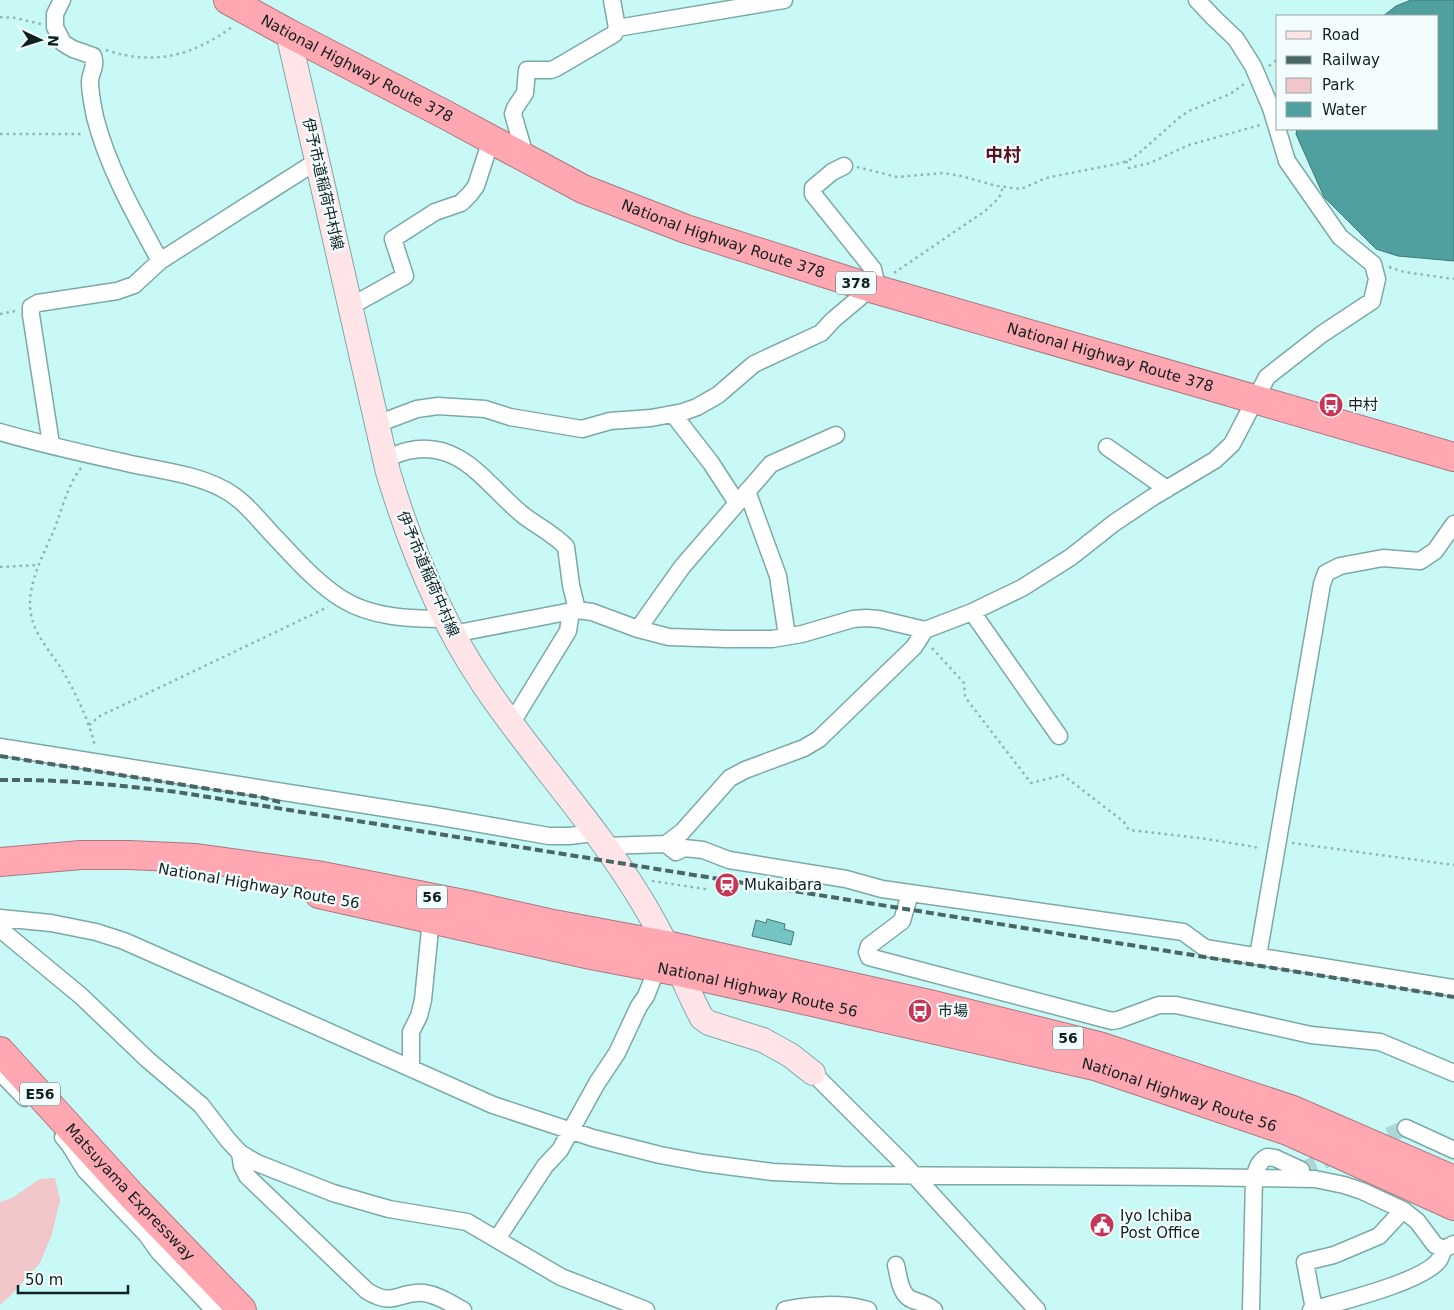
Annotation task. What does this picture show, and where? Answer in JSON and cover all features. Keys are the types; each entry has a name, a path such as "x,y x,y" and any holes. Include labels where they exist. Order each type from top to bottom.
{"highway":[{"name":"National Highway Route 378","path":"237,5 288,34 583,189 686,229 871,288 1256,398 1454,457"},
{"name":"National Highway Route 56","path":"0,862 81,855 129,854 196,858 317,875 469,904 548,923 668,961 1095,1066 1288,1132 1454,1206"},
{"name":"National Highway Route 56","path":"39,858 130,865 314,892 590,955 668,961 933,1005 1099,1046 1293,1110 1454,1180"},
{"name":"Matsuyama Expressway","path":"0,1051 134,1198 242,1310"},
{"path":"134,1198 258,1310"}],"street":[{"path":"62,0 55,14 55,27 63,43 73,49 93,56 95,61 90,82 95,118 106,153 160,262"},
{"path":"526,158 513,114 525,94 527,70 551,70 556,68 614,34 617,28 612,0"},
{"path":"617,28 784,0"},
{"path":"1197,0 1236,39 1257,75 1271,108 1276,127"},
{"name":"伊予市道稲荷中村線","path":"288,34 385,459 399,508 411,540 449,627 481,681 511,724 640,897 668,961 702,1018 709,1023 763,1040 790,1055 813,1074"},
{"path":"666,844 682,832 730,778 745,770 804,748 819,739 914,647 923,633 972,612 1030,583 1072,557 1114,523 1215,460 1232,444 1267,377 1322,334 1372,301 1377,279 1373,264 1340,237 1287,161 1277,130"},
{"path":"351,306 405,276 393,239 435,212 461,203 470,194 476,186 491,140"},
{"path":"51,444 31,307 38,303 127,289 134,286 160,262 317,161"},
{"path":"377,424 417,409 438,406 485,409 510,417 582,428 610,422 674,414 697,408 708,402 754,364 821,333 871,288 875,278 874,269 813,194 813,188 832,172 844,166"},
{"path":"674,414 711,463 742,498 778,576 788,636"},
{"path":"0,432 178,474 224,489 239,499 307,570 343,600 381,614 449,627 574,610 592,612 638,628 669,636 772,639 802,634 853,619 866,618 879,619 923,633"},
{"path":"638,628 682,567 771,464 836,435"},
{"path":"1107,447 1168,488"},
{"path":"385,459 406,451 428,450 451,454 472,466 522,514 566,547 574,610 568,631 511,724"},
{"path":"1258,956 1322,584 1326,573 1340,566 1383,558 1420,561 1435,551 1454,524"},
{"path":"972,612 1059,736"},
{"path":"0,747 435,816 548,836 666,844 676,852 684,848 703,850 729,860 846,879 882,889 1183,932 1205,948 1454,988"},
{"path":"910,893 902,921 869,946 868,957 1112,1021 1159,1005 1176,1004 1311,1035 1380,1042 1454,1073"},
{"path":"0,918 73,926 124,941 493,1105 570,1131 660,1155 703,1163 773,1172 841,1176 1315,1180 1344,1185 1362,1191 1403,1210 1417,1222 1436,1245 1449,1247 1438,1261 1406,1282 1312,1310 1306,1262 1334,1256 1379,1236 1403,1210"},
{"path":"411,1068 411,1032 419,1016 423,1000 431,919"},
{"path":"0,929 81,996 148,1060 201,1105 240,1153 282,1174 333,1193 390,1210 467,1222 561,1277 646,1310"},
{"path":"496,1239 545,1166 560,1150 597,1083 617,1053 639,1006 668,961"},
{"path":"0,1072 69,1144 85,1170 214,1310"},
{"path":"813,1074 914,1176 1037,1310"},
{"path":"1406,1128 1454,1150"},
{"path":"240,1153 246,1176 367,1291 380,1298 390,1300 410,1294 435,1295 463,1310"},
{"path":"1251,1310 1254,1178 1260,1161 1267,1157 1275,1158 1301,1170"},
{"path":"896,1265 903,1292 910,1300 928,1305 934,1310"},
{"path":"785,1310 822,1306 868,1310"}],"path":[{"path":"100,48 122,55 159,58 176,56 222,34 234,25 237,5"},
{"path":"0,17 37,22 58,32"},
{"path":"844,166 897,177 915,177 932,173 952,174 1003,187 1021,189 1046,178 1126,161 1138,154 1180,117 1189,111 1230,94 1276,61"},
{"path":"1126,161 1129,168 1150,163 1188,145 1274,121"},
{"path":"0,134 101,134"},
{"path":"871,288 985,210 999,198 1003,187"},
{"path":"1373,264 1404,272 1454,280"},
{"path":"91,455 71,484 39,565 30,605 34,626 39,638 49,648 70,685 89,725 100,763"},
{"path":"0,567 39,565"},
{"path":"89,725 100,716 343,600"},
{"path":"923,633 964,683 965,697 1031,783 1062,775 1124,822 1129,830 1255,846 1265,853"},
{"path":"1277,841 1454,865"},
{"path":"649,880 705,889 705,886"}],"green space":[{"path":"55,1178 60,1200 52,1234 40,1263 0,1305 0,1202 12,1198 40,1179"}],"water":[{"path":"1411,0 1454,0 1454,261 1398,256 1376,249 1324,197 1296,134 1297,130 1439,130 1439,15 1384,15 1396,6"}],"building":[{"path":"767,919 785,924 784,929 794,932 791,945 752,936 756,920 766,923"}],"tunnel":[{"path":"1366,1144 1406,1128"},
{"path":"1301,1170 1341,1154"}],"railway":[{"path":"0,756 260,797 284,803"},
{"path":"0,780 89,783 177,792 1454,997"}],"place":[{"name":"中村","path":"1331,405"},
{"name":"Mukaibara","path":"727,885"},
{"name":"市場","path":"920,1011"},
{"name":"Iyo Ichiba Post Office","path":"1102,1225"}],"district":[{"name":"中村","path":"1003,155"}]}
